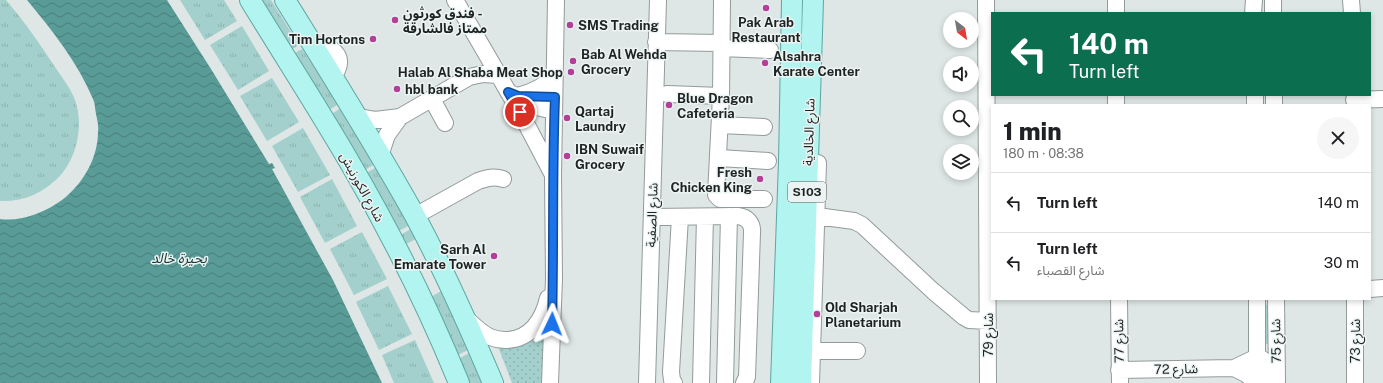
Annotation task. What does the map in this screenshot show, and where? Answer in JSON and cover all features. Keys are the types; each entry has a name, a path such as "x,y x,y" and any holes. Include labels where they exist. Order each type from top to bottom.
{"main road":[{"name":"شارع الكورنيش","path":"250,0 350,163 381,219 414,284 459,383"},
{"path":"275,0 286,15 301,26"},
{"path":"285,0 357,117 415,216 440,264 493,383"},
{"name":"شارع الخالدية","path":"781,383 789,155 792,0"},
{"name":"شارع الخالدية","path":"801,383 809,281 813,0"}],"street":[{"path":"455,0 498,75 513,94 553,175"},
{"path":"550,383 554,279 553,175 556,0"},
{"name":"شارع الصفية","path":"647,383 658,0"},
{"path":"722,0 721,96 717,197 720,199 764,199"},
{"path":"811,383 813,351 809,281 817,216 822,0"},
{"name":"شارع 79","path":"986,0 990,194 988,383"},
{"path":"1116,0 1116,12"},
{"path":"1254,0 1254,12"},
{"path":"1273,0 1273,12"},
{"path":"1351,0 1352,12"},
{"path":"656,42 721,45 770,50"},
{"path":"469,77 483,50"},
{"path":"357,117 379,120 400,117 469,77 483,74 498,75"},
{"path":"513,94 526,94 542,87 555,76"},
{"path":"513,94 554,104"},
{"path":"667,94 721,96"},
{"path":"432,99 445,123"},
{"path":"1354,100 1383,99"},
{"path":"380,156 387,135 400,117"},
{"path":"720,125 764,127"},
{"path":"719,158 768,161"},
{"path":"415,216 478,181 495,177 503,179"},
{"path":"652,217 729,216 746,218 751,224 747,377 744,383"},
{"path":"725,383 729,216"},
{"path":"817,216 854,221 862,225 933,291 964,317 968,320 988,321"},
{"path":"674,383 670,372 680,217"},
{"path":"701,383 705,217"},
{"path":"464,316 476,328 490,337 501,340 518,338 534,329 542,317 554,279"},
{"path":"1371,288 1383,288"},
{"name":"شارع 77","path":"1119,300 1119,376"},
{"name":"شارع 75","path":"1257,300 1257,383"},
{"name":"شارع 75","path":"1276,300 1277,383"},
{"name":"شارع 73","path":"1355,300 1355,383"},
{"path":"813,351 857,351"},
{"path":"1257,357 1266,363 1268,383"},
{"name":"شارع 72","path":"1119,376 1234,368 1257,357"},
{"path":"1234,368 1246,374 1257,383"}],"green space":[{"path":"0,0 6,0 13,8 65,81 76,101 79,116 76,145 64,171 52,184 38,193 24,198 8,201 0,201"},
{"path":"180,0 224,0 237,21 205,40"},
{"path":"259,0 271,0 299,45 291,50"},
{"path":"242,26 269,71 238,90 210,45"},
{"path":"302,49 339,104 329,110 293,54"},
{"path":"272,78 299,122 267,141 240,96"},
{"path":"342,107 377,163 363,171 332,114"},
{"path":"303,128 330,175 298,192 272,146"},
{"path":"378,166 410,225 397,232 365,174"},
{"path":"332,179 357,226 325,243 300,197"},
{"path":"412,228 418,238 404,245 399,236"},
{"path":"362,232 387,279 354,295 330,249"},
{"path":"388,286 412,334 379,350 356,302"},
{"path":"443,290 470,349 456,356 429,298"},
{"path":"1263,305 1269,305 1270,344 1263,344"},
{"path":"546,324 543,383 512,383 497,344"},
{"path":"415,340 434,383 394,383 382,355"},
{"path":"471,352 485,383 469,383 458,359"}],"water":[{"name":"بحيرة خالد","path":"27,0 167,0 269,164 272,163 275,168 272,169 333,280 382,383 0,383 0,219 8,220 33,215 49,208 70,194 83,178 92,161 97,142 98,130 94,101 80,73 55,35"}],"place":[{"name":"Pak Arab Restaurant","path":"766,8"},
{"name":"فندق كورثون - ممتاز فالشارقة","path":"395,20"},
{"name":"SMS Trading","path":"570,25"},
{"name":"Tim Hortons","path":"373,39"},
{"name":"Bab Al Wehda Grocery","path":"573,61"},
{"name":"Alsahra Karate Center","path":"765,63"},
{"name":"Halab Al Shaba Meat Shop","path":"571,72"},
{"name":"hbl bank","path":"397,89"},
{"name":"Blue Dragon Cafeteria","path":"669,105"},
{"name":"Qartaj Laundry","path":"567,118"},
{"name":"IBN Suwaif Grocery","path":"567,156"},
{"name":"Fresh Chicken King","path":"760,179"},
{"name":"Sarh Al Emarate Tower","path":"494,256"},
{"name":"Old Sharjah Planetarium","path":"817,314"}],"route":[{"path":"520,112 508,92 518,96 542,95 555,97 553,175 554,279 552,324"}]}
